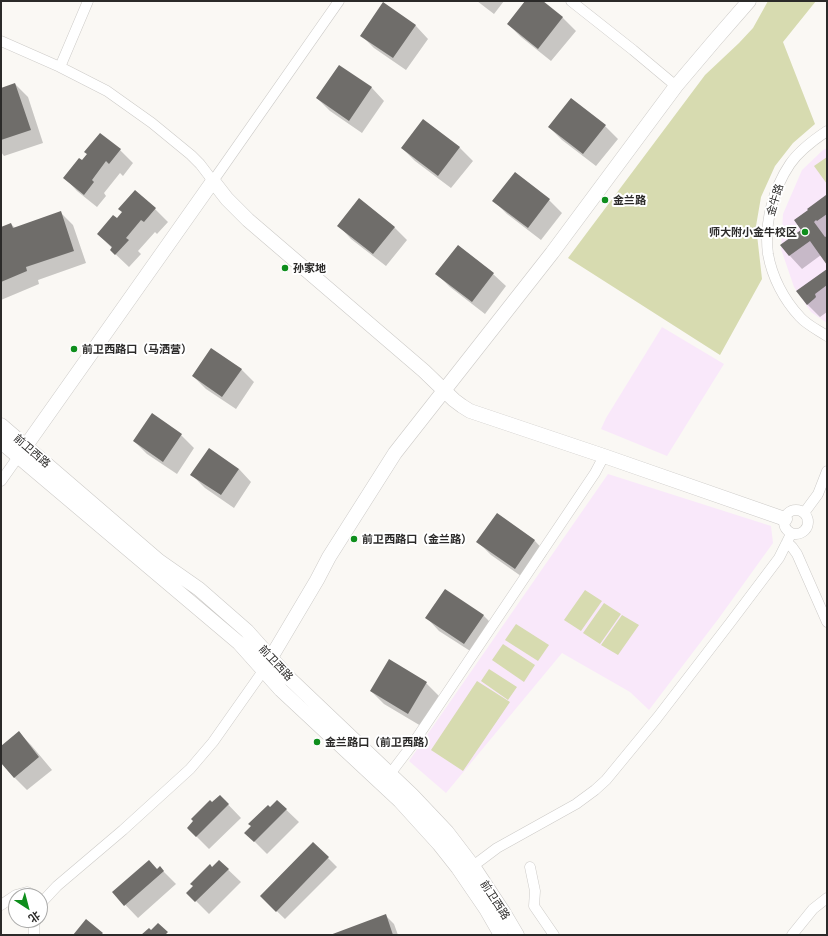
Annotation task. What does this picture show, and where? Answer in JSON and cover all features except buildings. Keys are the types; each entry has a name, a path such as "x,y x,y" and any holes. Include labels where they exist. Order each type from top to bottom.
{"street":[{"path":"60,67 88,1"},
{"path":"1,481 338,1"},
{"path":"571,1 676,86"},
{"path":"48,894 123,830 190,769 212,742 263,671 317,580 329,556 394,453 556,248 676,86 749,1"},
{"path":"1,41 60,67 107,91 152,123 200,164 227,198 248,220 424,371 454,400 470,411 784,519"},
{"name":"金牛路","path":"827,131 817,138 790,163 778,186 771,209 767,232 768,254 773,272 780,288 800,317 827,336"},
{"name":"前卫西路","path":"1,425 159,561 198,589 247,631 289,678 412,794 447,832 473,866 517,935"},
{"name":"前卫西路","path":"1,442 239,643 281,690 400,801 439,844 458,868 502,935"},
{"path":"390,774 412,746 586,487 604,456"},
{"path":"804,513 818,494 827,472"},
{"path":"473,866 497,848 576,804 606,780 657,718 730,623 779,558 789,538 807,529 808,522 806,515 798,510 791,511 784,519 784,526 788,532 789,538 792,547 797,554 827,622"},
{"path":"530,867 535,891 534,906 554,935"},
{"path":"792,935 813,909 827,898"}],"shaded area":[{"name":"师大附小金牛校区","path":"827,148 827,323 811,312 794,287 781,249 783,214 802,170"},
{"path":"662,327 724,364 667,456 601,429 606,418"},
{"path":"608,474 771,526 773,543 719,618 649,710 630,692 562,653 446,793 409,761"}],"green space":[{"path":"768,1 816,1 783,42 815,124 793,143 775,166 761,197 756,226 762,279 720,355 568,258 705,75 753,28"},
{"path":"827,157 827,184 814,166"},
{"path":"585,590 602,601 581,631 564,620"},
{"path":"604,603 621,614 600,644 583,633"},
{"path":"622,615 639,625 618,655 601,645"},
{"path":"516,624 549,645 538,661 505,640"},
{"path":"503,644 535,665 524,682 492,660"},
{"path":"489,669 517,687 508,700 481,681"},
{"path":"477,681 510,702 463,771 431,750"}],"place":[{"name":"金兰路","path":"605,200"},
{"name":"师大附小金牛校区","path":"805,232"},
{"name":"孙家地","path":"285,268"},
{"name":"前卫西路口（马洒营）","path":"74,349"},
{"name":"前卫西路口（金兰路）","path":"354,539"},
{"name":"金兰路口（前卫西路）","path":"317,742"}]}
